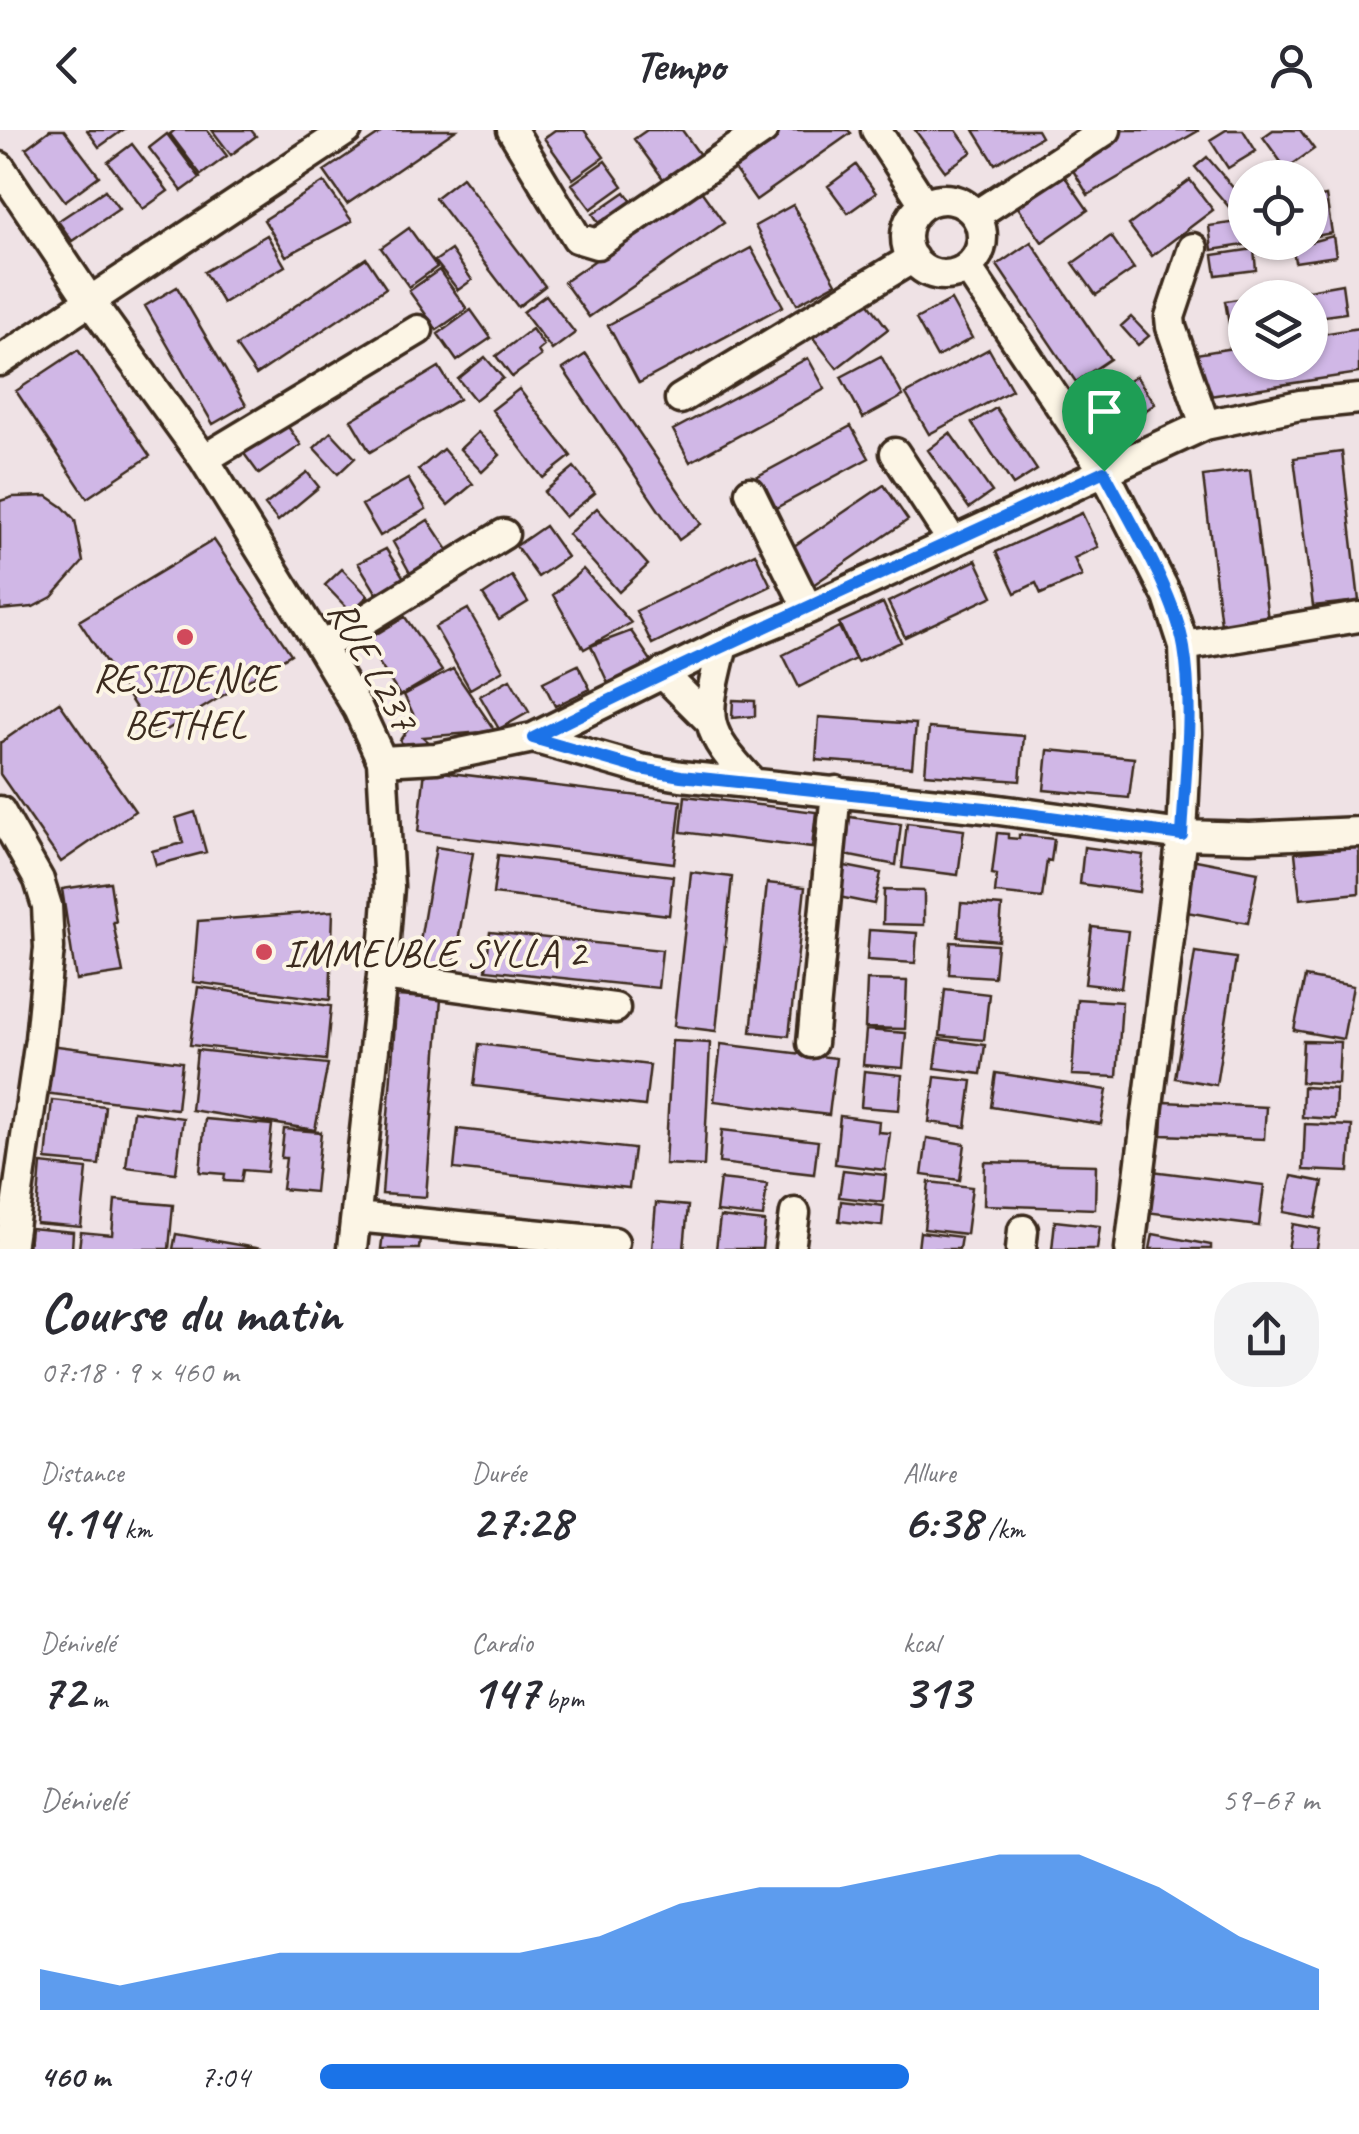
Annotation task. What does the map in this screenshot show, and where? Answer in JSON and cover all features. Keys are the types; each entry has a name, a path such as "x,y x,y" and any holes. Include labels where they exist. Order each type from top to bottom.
{"street":[{"path":"0,361 347,130"},
{"path":"512,130 577,238 597,244 763,130"},
{"path":"876,130 924,204"},
{"path":"976,215 1106,130"},
{"name":"RUE L237","path":"0,167 204,459 322,647 382,761 389,887 352,1249"},
{"path":"935,200 958,201 976,215 982,237 975,259 967,267 944,274 932,272 913,258 906,235 909,222 924,204 935,200"},
{"path":"1193,248 1170,317 1205,425"},
{"path":"680,399 913,258"},
{"path":"967,267 1104,471 1168,597 1184,646 1188,734 1182,835 1130,1249"},
{"path":"204,459 418,330"},
{"path":"382,761 436,758 533,738 723,644 808,609 1205,425 1300,405 1359,399"},
{"path":"895,453 952,542"},
{"path":"750,492 808,609"},
{"path":"322,647 504,534"},
{"path":"1184,646 1359,617"},
{"path":"723,644 710,702 712,729 721,750 752,782"},
{"path":"662,674 712,729"},
{"path":"681,776 712,729"},
{"path":"533,738 641,769 681,776 1182,835 1250,838 1359,832"},
{"path":"812,1043 836,792"},
{"path":"0,811 39,880 47,906 49,948 40,1039 12,1143 10,1249"},
{"path":"382,976 615,1008"},
{"path":"790,1249 795,1213"},
{"path":"356,1217 614,1242"}],"building":[{"path":"50,130 64,130 99,176 65,201 26,148"},
{"path":"87,130 123,130 99,147"},
{"path":"175,130 207,130 227,156 201,175 170,134"},
{"path":"212,130 251,130 256,136 231,155"},
{"path":"385,130 456,130 347,204 324,171"},
{"path":"555,130 584,130 604,157 573,179 544,138"},
{"path":"647,130 682,130 700,155 664,180 634,139"},
{"path":"783,130 851,133 756,200 732,166"},
{"path":"915,130 956,130 972,152 945,171"},
{"path":"974,130 1037,130 1041,137 995,164"},
{"path":"1116,130 1198,131 1088,195 1066,159"},
{"path":"1226,130 1243,130 1256,151 1241,160 1228,160 1228,168 1210,140"},
{"path":"1273,130 1300,130 1314,149 1299,160 1280,160 1263,137"},
{"path":"167,134 200,178 182,191 149,148"},
{"path":"132,144 168,191 143,209 108,162"},
{"path":"1207,157 1228,182 1228,206 1195,167"},
{"path":"605,161 623,186 591,209 572,184"},
{"path":"856,165 876,193 848,213 828,186"},
{"path":"1061,171 1088,210 1042,242 1015,203"},
{"path":"462,177 545,286 518,307 435,198"},
{"path":"1190,180 1213,210 1152,256 1129,225"},
{"path":"324,182 352,221 286,256 264,220"},
{"path":"699,188 724,223 589,317 564,282"},
{"path":"105,190 119,209 72,241 58,221"},
{"path":"625,192 633,203 601,226 593,214"},
{"path":"793,205 836,283 797,304 755,226"},
{"path":"1228,223 1228,247 1212,250 1209,226"},
{"path":"409,228 437,267 409,287 381,248"},
{"path":"267,235 285,266 223,303 204,272"},
{"path":"1111,236 1134,269 1096,295 1073,263"},
{"path":"1333,236 1336,256 1328,257 1328,237"},
{"path":"1031,242 1110,359 1076,382 997,265"},
{"path":"751,248 783,306 639,383 608,325"},
{"path":"451,250 472,280 458,290 435,261"},
{"path":"1228,253 1228,260 1255,260 1256,270 1216,275 1213,255"},
{"path":"366,258 386,288 256,375 236,346"},
{"path":"439,270 467,309 437,330 409,291"},
{"path":"1342,284 1346,313 1328,316 1328,286"},
{"path":"177,287 246,405 213,424 145,306"},
{"path":"862,294 888,329 837,368 810,334"},
{"path":"546,295 575,333 552,350 523,312"},
{"path":"951,300 972,338 937,357 916,319"},
{"path":"471,310 491,338 457,361 438,334"},
{"path":"1131,317 1149,336 1138,345 1121,326"},
{"path":"1359,328 1359,373 1328,378 1328,333"},
{"path":"532,329 544,346 538,351 541,356 512,377 496,356"},
{"path":"989,349 1012,390 929,434 906,394"},
{"path":"1228,349 1228,380 1314,380 1203,397 1196,354"},
{"path":"78,350 150,456 87,498 16,391"},
{"path":"586,354 701,524 679,540 563,369"},
{"path":"881,356 903,396 863,418 841,377"},
{"path":"485,357 503,378 475,400 458,379"},
{"path":"808,358 825,389 690,462 673,430"},
{"path":"439,367 459,399 370,452 351,420"},
{"path":"1136,376 1155,404 1106,438 1087,410"},
{"path":"519,389 571,456 543,478 492,410"},
{"path":"996,408 1037,470 1013,485 972,423"},
{"path":"279,414 301,445 259,474 237,444"},
{"path":"851,426 869,458 772,510 754,478"},
{"path":"331,432 355,458 338,474 314,448"},
{"path":"478,432 500,455 482,472 460,449"},
{"path":"950,433 992,492 969,508 928,450"},
{"path":"443,449 473,484 448,505 418,470"},
{"path":"1342,452 1359,601 1313,606 1294,458"},
{"path":"574,467 595,493 565,517 544,492"},
{"path":"1250,470 1268,620 1221,625 1203,476"},
{"path":"307,472 319,487 278,521 265,505"},
{"path":"408,479 426,509 380,536 362,505"},
{"path":"884,485 908,520 810,587 785,552"},
{"path":"47,496 75,520 83,562 52,597 33,607 0,610 0,501"},
{"path":"597,508 648,565 619,592 568,534"},
{"path":"1082,513 1098,547 1074,558 1082,576 1041,594 1036,583 1015,593 996,552"},
{"path":"428,520 454,559 415,582 393,542"},
{"path":"545,526 567,557 538,577 516,546"},
{"name":"RESIDENCE BETHEL","path":"214,540 291,654 155,737 79,621"},
{"path":"386,549 409,586 380,599 358,563"},
{"path":"755,553 771,586 652,644 636,611"},
{"path":"976,560 993,596 905,637 888,602"},
{"path":"342,569 368,596 351,612 325,585"},
{"path":"583,569 631,623 584,649 553,595"},
{"path":"512,576 528,602 499,620 483,595"},
{"path":"883,603 901,642 857,662 839,623"},
{"path":"468,609 503,670 470,689 435,627"},
{"path":"405,617 442,671 400,696 365,641"},
{"path":"839,627 855,659 799,687 783,655"},
{"path":"631,631 654,665 608,683 591,646"},
{"path":"578,665 590,689 555,706 543,682"},
{"path":"453,669 495,731 423,737 433,746 404,747 400,740 415,718 404,695"},
{"path":"510,679 529,712 499,729 480,696"},
{"path":"733,700 755,701 755,716 732,718"},
{"path":"59,702 135,811 61,862 0,774 0,743"},
{"path":"819,717 916,724 912,767 816,760"},
{"path":"929,728 1024,736 1020,781 925,774"},
{"path":"1048,750 1134,758 1129,798 1044,790"},
{"path":"425,770 681,801 674,863 418,832"},
{"path":"685,796 816,812 812,848 681,832"},
{"path":"195,812 206,852 156,865 152,851 183,843 176,818"},
{"path":"850,817 901,824 896,865 845,855"},
{"path":"907,823 964,830 958,875 902,868"},
{"path":"997,833 1008,834 1008,838 1019,839 1019,835 1054,839 1042,898 995,893 997,875 992,874"},
{"path":"436,847 473,853 452,977 415,970"},
{"path":"1084,847 1143,855 1139,892 1080,884"},
{"path":"1359,847 1359,893 1300,899 1295,853"},
{"path":"498,855 673,876 669,915 493,894"},
{"path":"1191,859 1258,872 1248,923 1181,911"},
{"path":"845,866 881,873 874,904 839,897"},
{"path":"691,872 732,877 716,1031 674,1026"},
{"path":"110,882 123,973 76,980 62,889"},
{"path":"767,883 805,887 789,1036 751,1032"},
{"path":"884,890 924,891 924,925 883,924"},
{"path":"961,903 1002,906 999,941 958,937"},
{"name":"IMMEUBLE SYLLA 2","path":"333,911 330,1000 193,982 198,921"},
{"path":"1092,927 1128,931 1121,988 1085,984"},
{"path":"869,930 917,933 915,963 867,960"},
{"path":"490,932 662,950 658,988 486,970"},
{"path":"951,942 997,945 994,977 949,974"},
{"path":"1195,952 1236,958 1216,1085 1175,1078"},
{"path":"1305,977 1353,986 1343,1039 1294,1030"},
{"path":"867,980 907,981 905,1029 865,1028"},
{"path":"198,987 331,1006 326,1060 190,1045"},
{"path":"945,989 989,994 984,1040 940,1036"},
{"path":"397,996 441,999 426,1197 382,1194"},
{"path":"1077,999 1122,1002 1117,1077 1072,1075"},
{"path":"866,1030 906,1033 903,1068 863,1065"},
{"path":"939,1039 985,1045 981,1074 935,1068"},
{"path":"672,1041 710,1043 704,1166 665,1164"},
{"path":"1303,1041 1340,1042 1338,1084 1301,1082"},
{"path":"479,1044 650,1065 645,1106 474,1086"},
{"path":"721,1044 836,1058 829,1115 714,1101"},
{"path":"50,1045 182,1062 177,1109 43,1093"},
{"path":"197,1050 328,1064 315,1130 191,1110"},
{"path":"864,1071 902,1075 899,1110 861,1107"},
{"path":"996,1073 1107,1090 1101,1124 991,1107"},
{"path":"935,1077 972,1081 966,1127 929,1122"},
{"path":"1303,1087 1336,1089 1335,1119 1302,1117"},
{"path":"52,1100 105,1106 99,1165 46,1160"},
{"path":"1164,1102 1266,1107 1264,1139 1162,1135"},
{"path":"133,1111 183,1118 176,1173 126,1167"},
{"path":"840,1116 879,1121 878,1132 890,1133 885,1170 835,1164"},
{"path":"205,1119 272,1125 267,1172 243,1170 241,1182 224,1181 225,1174 200,1172"},
{"path":"1305,1124 1352,1126 1349,1172 1303,1170"},
{"path":"284,1129 321,1132 315,1192 282,1189"},
{"path":"458,1129 634,1149 629,1188 454,1169"},
{"path":"722,1130 818,1141 814,1174 719,1163"},
{"path":"927,1138 965,1144 960,1180 922,1175"},
{"path":"985,1162 1096,1165 1095,1209 984,1205"},
{"path":"41,1164 87,1169 81,1227 36,1223"},
{"path":"843,1170 886,1175 883,1202 839,1197"},
{"path":"1152,1171 1264,1185 1259,1226 1146,1212"},
{"path":"1292,1176 1323,1182 1316,1218 1284,1212"},
{"path":"720,1179 767,1184 763,1217 716,1212"},
{"path":"929,1182 972,1187 966,1234 924,1229"},
{"path":"115,1200 173,1205 169,1249 79,1249 81,1232 112,1235"},
{"path":"841,1201 884,1206 882,1226 839,1221"},
{"path":"656,1203 688,1206 684,1249 652,1249"},
{"path":"720,1217 765,1222 762,1249 716,1249"},
{"path":"1055,1221 1100,1226 1097,1249 1052,1249"},
{"path":"1293,1224 1320,1229 1317,1249 1288,1249"},
{"path":"30,1228 73,1232 72,1249 28,1249"},
{"path":"920,1232 961,1237 959,1249 918,1249"},
{"path":"383,1233 420,1238 419,1249 381,1249"},
{"path":"176,1234 261,1249 173,1249"},
{"path":"1153,1234 1211,1245 1211,1249 1150,1249"}],"place":[{"name":"RESIDENCE BETHEL","path":"185,637"},
{"name":"IMMEUBLE SYLLA 2","path":"264,952"}],"route":[{"path":"1104,471 1168,597 1184,646 1188,734 1182,835 985,808 681,776 641,769 533,738 723,644 808,609 1104,471"}]}
